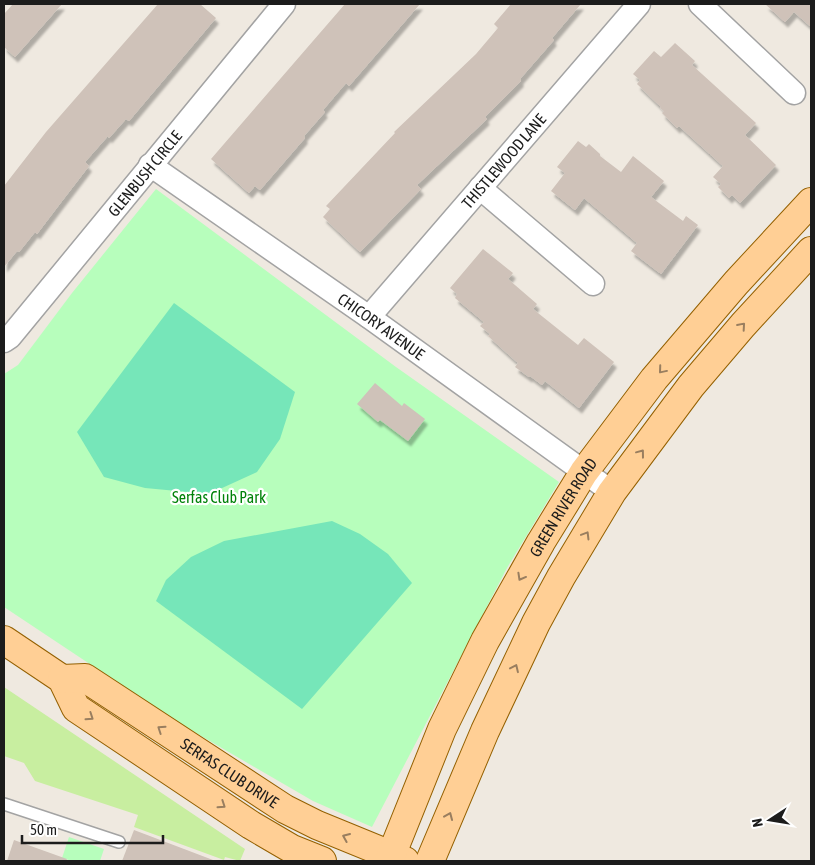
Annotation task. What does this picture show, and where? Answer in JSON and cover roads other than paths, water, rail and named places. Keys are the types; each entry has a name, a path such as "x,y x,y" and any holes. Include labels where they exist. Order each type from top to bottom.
{"main road":[{"name":"GREEN RIVER ROAD","path":"395,859 442,729 484,641 584,472 654,378 736,283 811,202"},
{"name":"GREEN RIVER ROAD","path":"430,861 485,731 536,623 612,492 691,386 742,325 811,251"},
{"path":"4,640 62,679"},
{"name":"SERFAS CLUB DRIVE","path":"322,861 292,849 251,825 76,708 62,679 85,678 285,809 395,859"}],"street":[{"name":"GLENBUSH CIRCLE","path":"4,342 284,4"},
{"name":"THISTLEWOOD LANE","path":"369,318 638,4"},
{"path":"700,4 794,93"},
{"name":"CHICORY AVENUE","path":"150,165 369,318 612,492"},
{"path":"480,188 593,284"}],"lane":[{"path":"4,804 119,842"}],"park label":[{"name":"Serfas Club Park","path":"219,497"}]}
